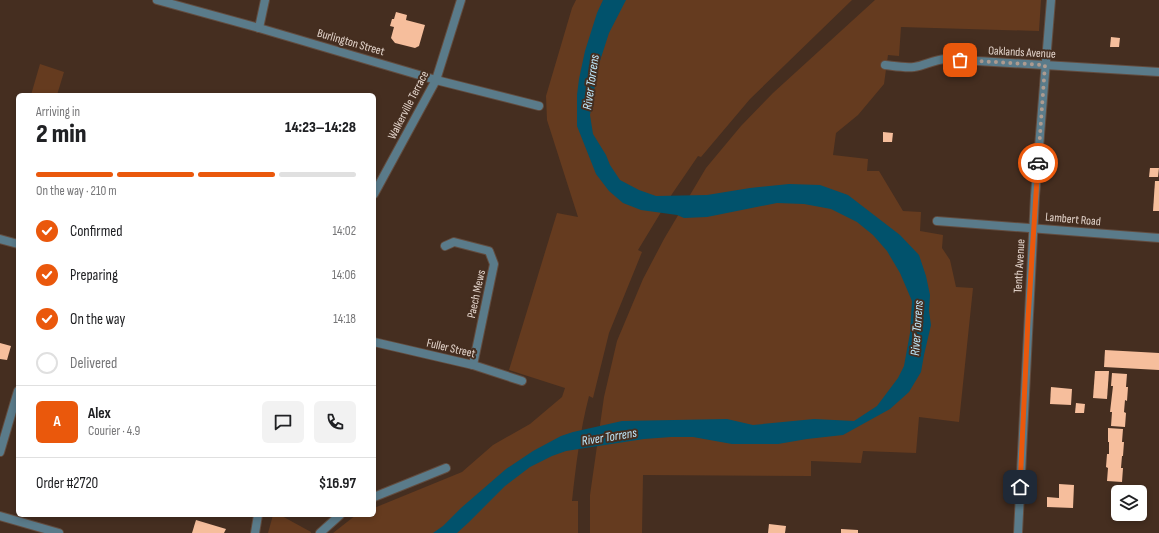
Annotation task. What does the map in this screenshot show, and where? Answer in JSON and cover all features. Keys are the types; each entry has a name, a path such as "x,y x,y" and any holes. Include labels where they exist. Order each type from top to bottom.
{"street":[{"name":"Burlington Street","path":"157,0 436,80 539,106"},
{"path":"259,28 265,0"},
{"name":"Walkerville Terrace","path":"376,190 436,80 461,0"},
{"name":"Tenth Avenue","path":"1018,533 1033,228 1051,0"},
{"name":"Oaklands Avenue","path":"885,65 915,67 936,60 945,59 1159,72"},
{"name":"Lambert Road","path":"937,221 1159,238"},
{"path":"0,238 16,243"},
{"name":"Paech Mews","path":"445,246 454,242 489,251 494,264 473,365"},
{"name":"Fuller Street","path":"376,342 473,365 522,381"},
{"path":"0,452 16,398"},
{"path":"376,496 446,468"},
{"path":"0,516 59,533"},
{"path":"255,533 258,517"},
{"path":"320,533 338,517"}],"shaded area":[{"path":"576,0 852,0 750,99 701,157 698,156 672,194 638,250 642,252 609,333 593,398 589,396 583,422 572,501 578,501 578,533 333,533 353,517 376,517 376,507 462,472 493,445 530,424 562,397 565,388 509,370 557,213 578,217 547,120 546,96 572,8"},
{"path":"875,0 1041,0 1039,31 901,27 899,56 888,55 884,84 858,115 836,133 833,155 868,159 867,171 879,171 903,211 921,212 920,231 943,235 942,248 950,260 956,287 973,288 959,422 919,417 916,453 863,451 861,463 811,461 811,476 643,475 642,533 590,533 590,495 604,397 617,341 643,279 664,239 706,168 741,126 773,93"},
{"path":"40,64 64,72 58,93 32,93"},
{"path":"272,517 284,517 311,532 311,533 268,533"}],"water":[{"name":"River Torrens","path":"603,0 626,0 609,33 598,67 590,115 593,134 620,180 639,190 656,196 707,195 750,188 789,184 820,185 848,195 900,235 919,255 930,295 929,311 931,325 921,372 909,392 890,409 843,435 778,444 732,444 693,437 671,437 644,439 566,451 530,467 505,486 457,533 433,533 443,526 461,508 506,469 533,451 561,436 622,421 727,419 753,425 814,419 854,421 877,406 898,378 904,366 910,333 912,301 900,273 887,251 873,235 857,222 831,209 804,204 777,203 707,217 684,218 677,215 641,210 623,203 609,191 596,174 577,126 577,95 579,79 585,51 597,13"}],"building":[{"path":"396,12 407,15 406,20 425,25 419,46 415,48 395,43 391,38 394,27 390,26"},
{"path":"1111,37 1120,38 1119,47 1110,47"},
{"path":"883,132 893,133 892,142 883,142"},
{"path":"1150,168 1159,168 1158,177 1149,177"},
{"path":"1155,181 1159,181 1159,211 1153,211"},
{"path":"0,343 11,346 7,360 0,359"},
{"path":"1105,350 1159,353 1159,370 1104,367"},
{"path":"1095,371 1109,371 1107,399 1093,398"},
{"path":"1112,373 1127,374 1127,401 1125,400 1124,412 1126,413 1125,427 1111,426 1112,412 1110,412 1113,386 1111,386"},
{"path":"1051,387 1072,389 1071,405 1050,404"},
{"path":"1076,403 1085,404 1084,413 1075,413"},
{"path":"1108,428 1123,429 1122,442 1124,442 1121,468 1123,468 1122,482 1107,481 1108,468 1106,467 1107,454 1109,454"},
{"path":"1059,484 1074,485 1073,508 1047,507 1047,497 1059,498"},
{"path":"196,520 226,529 224,533 192,533"},
{"path":"769,524 786,526 785,533 768,533"},
{"path":"841,529 858,530 858,533 841,533"}],"way so far":[{"path":"960,60 1045,65 1038,163"}],"route":[{"path":"1020,487 1028,319 1038,163"}]}
